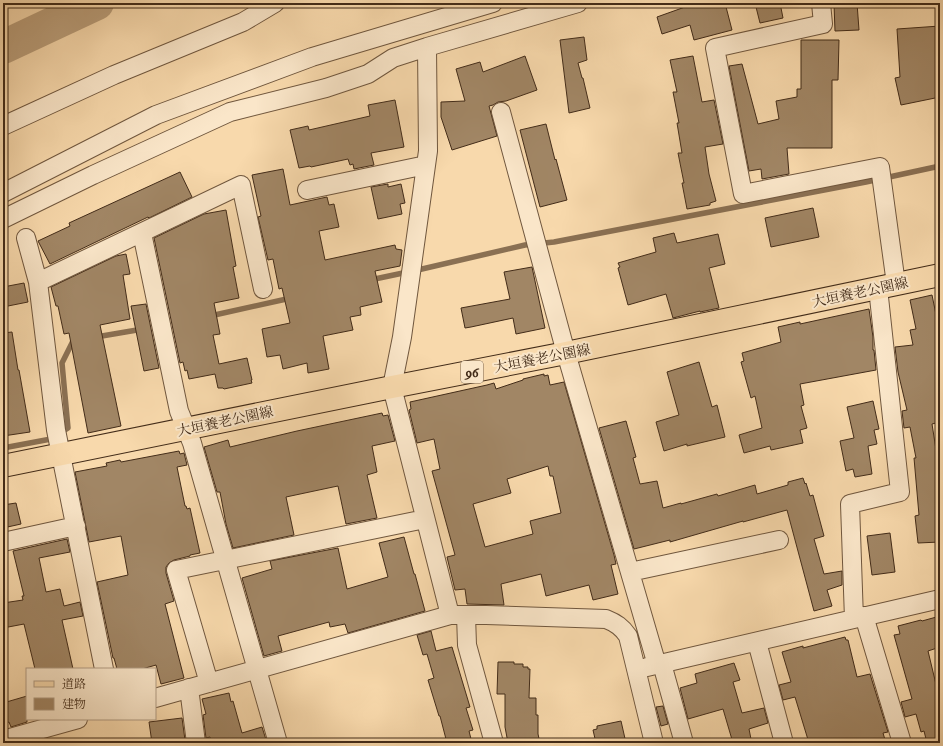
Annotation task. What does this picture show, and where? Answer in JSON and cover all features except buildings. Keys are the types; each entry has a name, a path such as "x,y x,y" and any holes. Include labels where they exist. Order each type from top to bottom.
{"main road":[{"name":"大垣養老公園線","path":"3,466 566,353 940,275"}],"street":[{"path":"3,126 114,75 243,22 275,3"},
{"path":"3,193 156,115 312,57 493,3"},
{"path":"3,219 93,175 230,112 326,88 368,74 393,58 578,3"},
{"path":"821,3 823,24 715,48 743,194 880,167 900,492 850,504 859,618 902,743"},
{"path":"427,47 428,151 402,337 392,387 425,519 458,615 494,743"},
{"path":"502,112 566,353 630,572 684,743"},
{"path":"307,190 426,165"},
{"path":"38,282 241,185 263,290"},
{"path":"142,232 179,411 192,443 278,743"},
{"path":"26,238 38,282 56,430 104,668"},
{"path":"209,683 176,570 425,519"},
{"path":"3,542 76,526"},
{"path":"630,572 779,540"},
{"path":"636,670 940,599"},
{"path":"156,698 256,669 458,615 606,619 617,624 628,636 654,743"},
{"path":"756,642 784,743"},
{"path":"189,688 196,743"},
{"path":"3,740 74,720"}],"waterway":[{"path":"3,47 97,3"},
{"path":"370,280 525,245 554,242 866,182 940,166"},
{"path":"210,316 291,298"},
{"path":"96,337 143,329"},
{"path":"3,448 51,439 68,428 62,363 73,341 76,341"}]}
